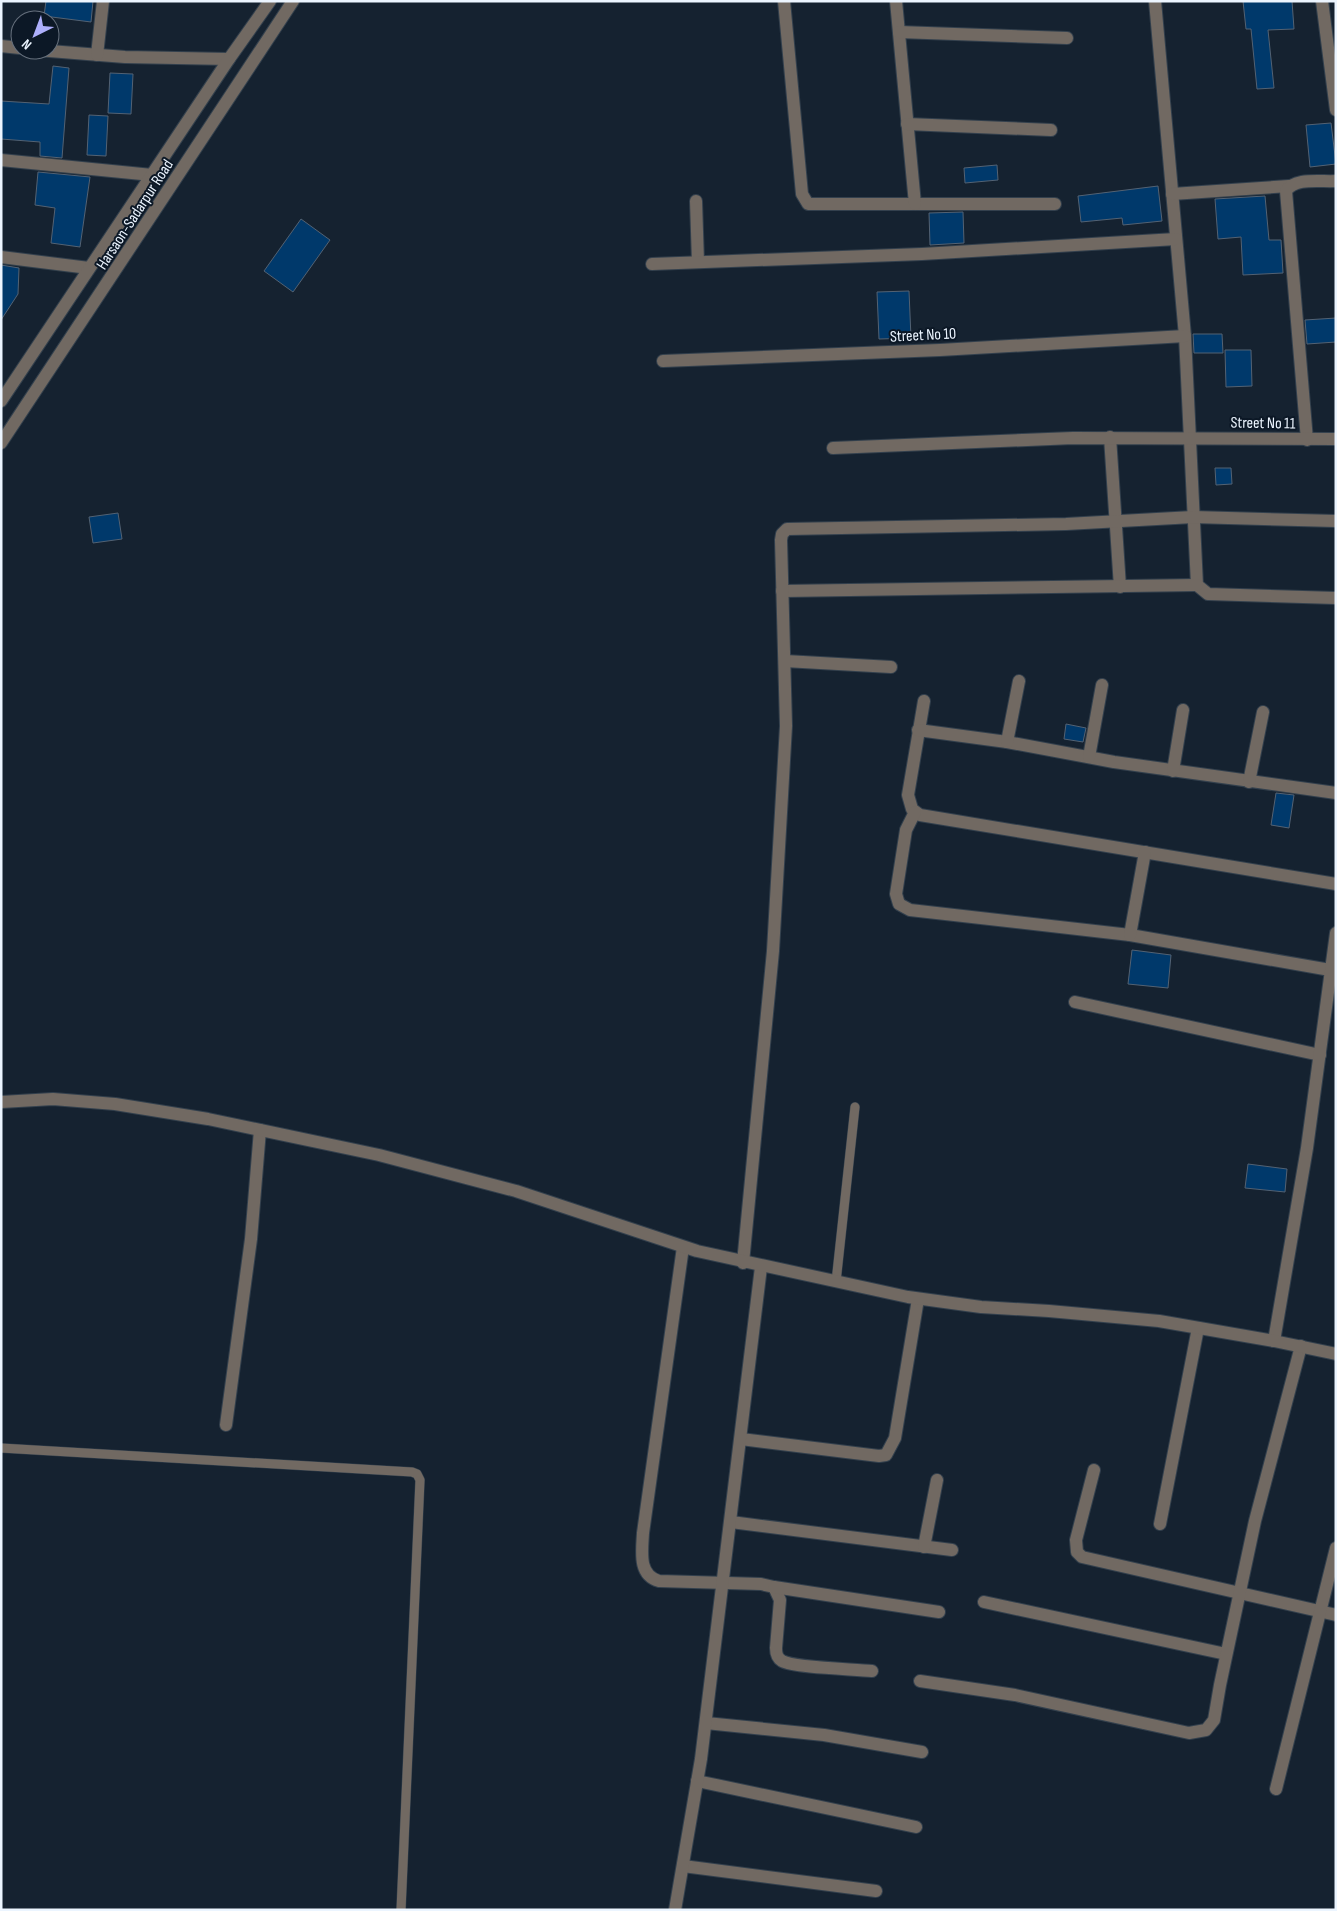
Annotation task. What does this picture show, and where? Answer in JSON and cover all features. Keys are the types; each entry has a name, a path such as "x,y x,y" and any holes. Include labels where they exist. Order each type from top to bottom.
{"street":[{"path":"97,55 104,1"},
{"name":"Harsaon-Sadarpur Road","path":"1,401 229,59 270,1"},
{"name":"Harsaon-Sadarpur Road","path":"1,443 293,1"},
{"path":"784,1 804,200 813,205 1055,204"},
{"path":"896,1 915,204"},
{"path":"1155,1 1185,336 1197,586"},
{"path":"1322,1 1332,61 1336,110"},
{"path":"898,32 1067,38"},
{"path":"60,52 97,55 229,59"},
{"path":"907,124 1051,130"},
{"path":"1,160 152,174"},
{"path":"1172,194 1289,186 1296,182 1336,181"},
{"path":"1289,186 1285,201 1307,440"},
{"path":"696,201 698,262"},
{"path":"652,264 922,254 1176,239"},
{"path":"1,257 90,268"},
{"name":"Street No 10","path":"662,361 930,350 1185,336"},
{"path":"1110,437 1120,587"},
{"name":"Street No 11","path":"833,448 1110,437 1336,439"},
{"path":"743,1263 773,951 786,726 782,534 787,529 1116,522 1193,518 1336,522"},
{"path":"782,591 1197,586 1208,594 1336,598"},
{"path":"785,661 891,667"},
{"path":"1007,742 1019,681"},
{"path":"1089,758 1102,685"},
{"path":"924,701 908,795 909,804 915,812 1336,884"},
{"path":"1173,771 1183,710"},
{"path":"1249,782 1263,712"},
{"path":"918,730 1007,742 1089,758 1173,771 1336,793"},
{"path":"915,812 906,830 896,894 899,904 910,910 1130,935 1333,971"},
{"path":"1130,935 1145,852"},
{"path":"1274,1341 1307,1148 1333,971 1336,933"},
{"path":"1075,1002 1320,1055"},
{"path":"1,1102 53,1099 98,1102 208,1119 379,1155 516,1191 683,1248 761,1267 918,1299 981,1308 1049,1311 1159,1321 1336,1354"},
{"path":"226,1425 251,1239 260,1130"},
{"path":"683,1248 643,1533 643,1568 647,1575 660,1581 761,1584 939,1612"},
{"path":"675,1910 706,1724 761,1267"},
{"path":"741,1439 879,1456 886,1455 895,1438 918,1299"},
{"path":"1160,1524 1198,1328"},
{"path":"920,1681 1016,1695 1189,1733 1206,1730 1214,1720 1226,1654 1255,1521 1301,1346"},
{"path":"1094,1470 1076,1540 1078,1552 1082,1557 1336,1615"},
{"path":"924,1547 937,1480"},
{"path":"731,1522 952,1550"},
{"path":"1276,1789 1336,1548"},
{"path":"774,1587 780,1600 776,1648 776,1655 780,1660 797,1664 872,1671"},
{"path":"984,1602 1226,1654"},
{"path":"706,1724 824,1735 922,1752"},
{"path":"697,1781 916,1827"},
{"path":"683,1866 876,1891"}],"lane":[{"path":"836,1282 854,1107"},
{"path":"1,1448 412,1472 417,1474 420,1480 401,1910"}],"building":[{"path":"46,1 93,1 91,22 60,18 60,10 45,10"},
{"path":"1243,1 1292,1 1294,29 1268,30 1274,88 1257,89 1251,29 1246,29"},
{"path":"53,66 69,68 62,158 40,156 40,142 1,139 1,101 49,104"},
{"path":"110,73 133,74 131,114 108,113"},
{"path":"89,115 108,116 106,156 87,155"},
{"path":"1331,123 1336,164 1310,167 1306,125"},
{"path":"997,165 998,180 965,183 964,168"},
{"path":"38,172 90,177 80,247 51,243 55,208 35,205"},
{"path":"1158,186 1162,221 1123,225 1122,218 1081,222 1078,196"},
{"path":"1265,196 1269,240 1281,240 1283,273 1243,275 1241,237 1218,239 1215,199"},
{"path":"963,212 964,243 930,245 929,213"},
{"path":"301,219 330,240 293,292 264,271"},
{"path":"1,265 19,268 18,294 1,320"},
{"path":"909,291 911,338 879,339 877,292"},
{"path":"1336,318 1336,342 1307,344 1305,320"},
{"path":"1193,334 1222,334 1223,353 1194,353"},
{"path":"1225,350 1251,350 1252,386 1226,387"},
{"path":"1215,468 1231,468 1232,484 1216,485"},
{"path":"118,513 122,539 93,543 89,517"},
{"path":"1066,724 1086,728 1083,742 1064,739"},
{"path":"1276,793 1294,795 1289,828 1271,825"},
{"path":"1132,950 1171,955 1168,988 1128,984"},
{"path":"1248,1164 1287,1169 1285,1192 1245,1188"}]}
